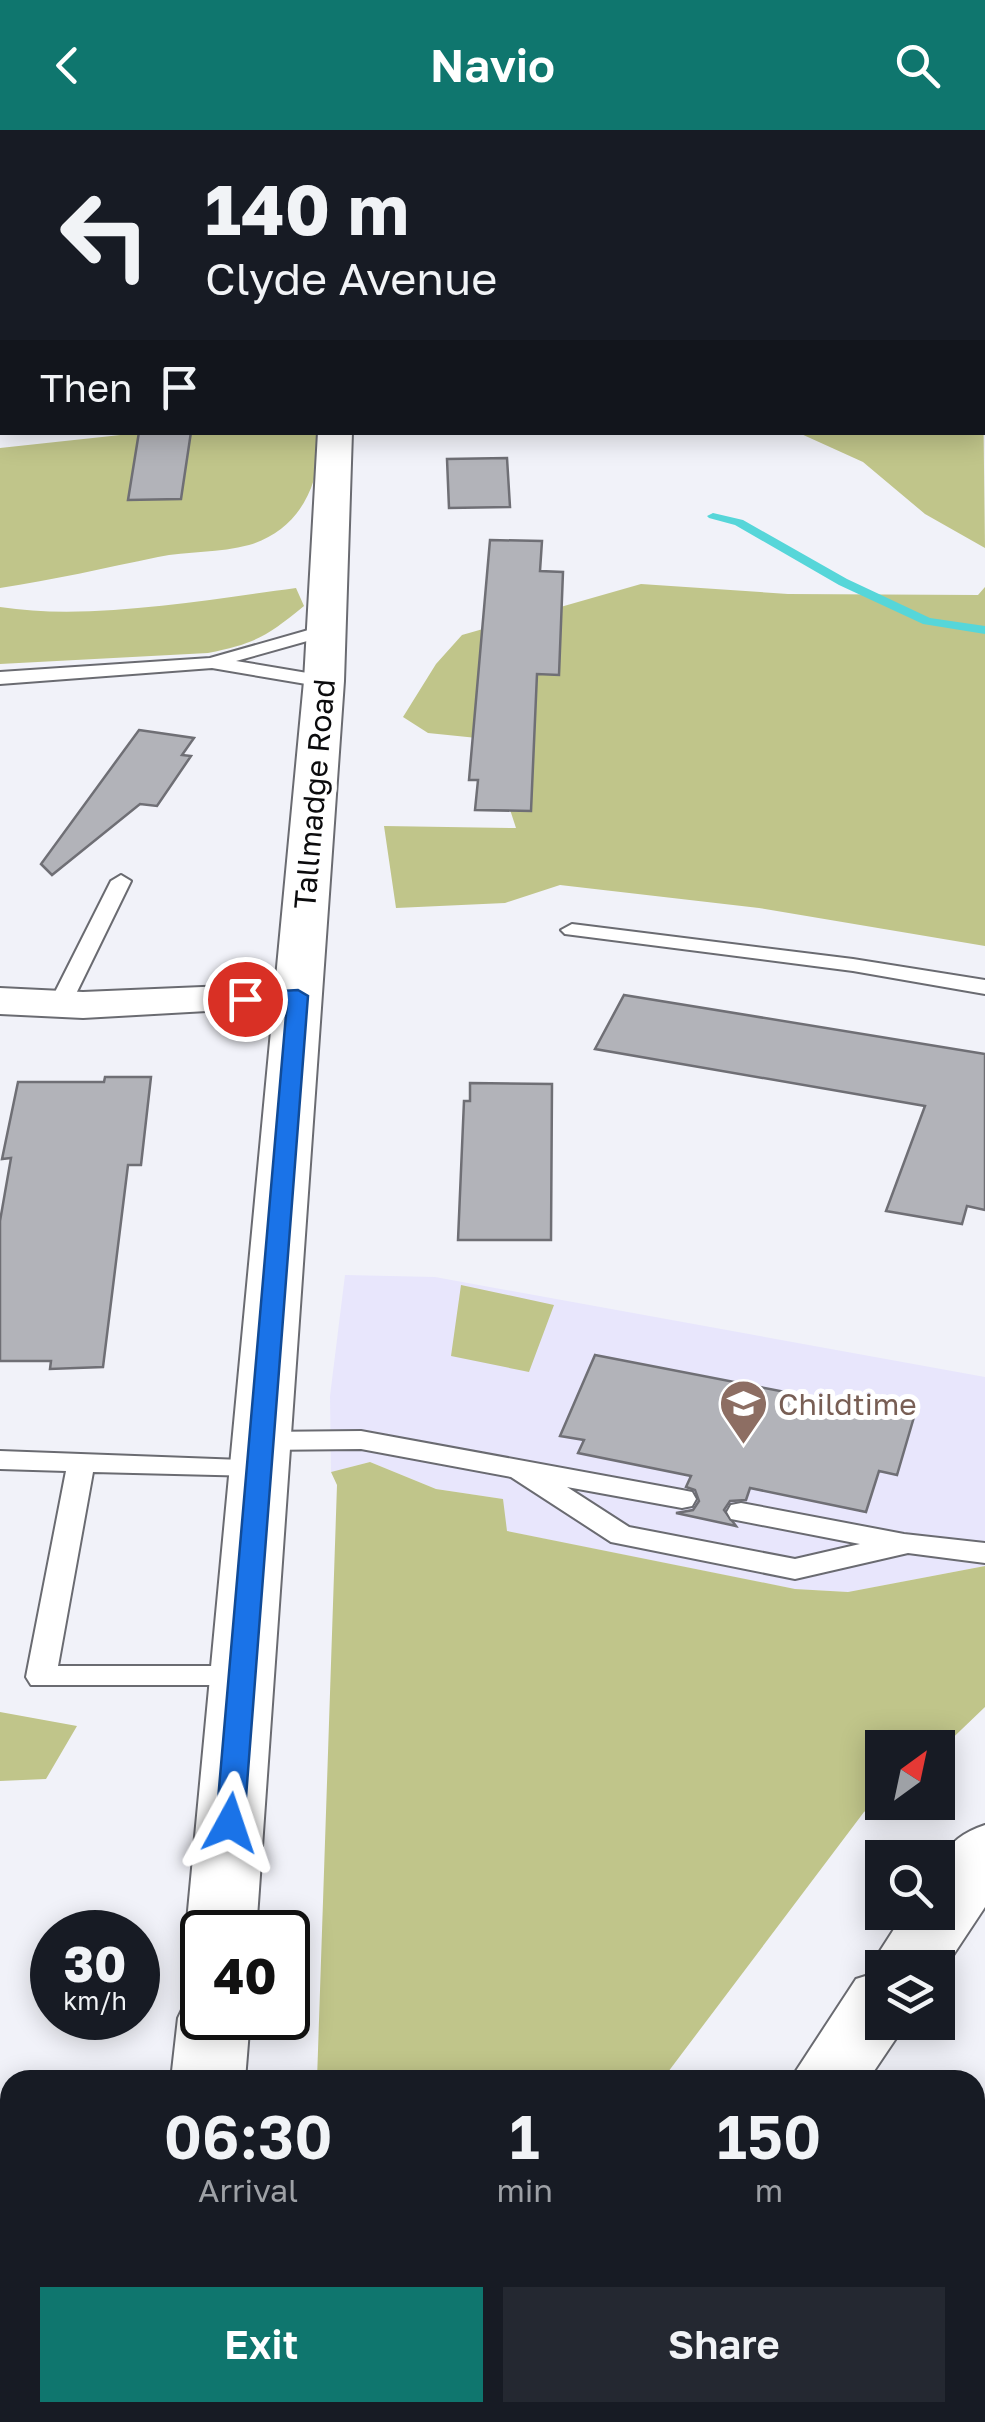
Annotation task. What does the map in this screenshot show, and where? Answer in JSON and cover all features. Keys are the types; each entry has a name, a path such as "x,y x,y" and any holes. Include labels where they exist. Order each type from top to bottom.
{"street":[{"name":"Tallmadge Road","path":"222,1910 325,656 336,435"},
{"path":"0,1001 60,1004 298,996"},
{"path":"917,1950 985,1852"},
{"path":"834,2070 865,2025"},
{"path":"209,2070 212,2040"}],"lane":[{"path":"212,663 266,644 325,656"},
{"path":"0,678 325,656"},
{"path":"60,1004 120,881"},
{"path":"572,930 853,965 985,987"},
{"path":"0,1460 81,1464 260,1454 361,1440 682,1499"},
{"path":"81,1464 41,1676 242,1677"},
{"path":"519,1469 621,1535 796,1569 908,1544"},
{"path":"741,1512 908,1544 985,1553"}],"shaded area":[{"path":"345,1275 435,1277 985,1377 985,1566 848,1592 794,1589 506,1531 502,1499 436,1489 370,1462 331,1472 330,1396"}],"green space":[{"path":"120,435 318,435 319,451 312,486 304,502 295,516 267,538 249,545 169,555 0,588 0,448"},
{"path":"803,435 984,435 985,548 925,514 863,462"},
{"path":"641,584 788,594 978,595 985,587 985,946 759,908 560,885 505,903 396,908 384,826 516,828 487,739 428,733 403,717 436,664 462,635"},
{"path":"296,588 304,606 260,637 225,649 0,664 0,607 71,612 109,610"},
{"path":"461,1285 554,1305 529,1372 451,1356"},
{"path":"370,1462 436,1489 503,1499 507,1531 795,1589 848,1592 985,1566 985,1707 955,1736 955,1730 865,1730 865,1811 670,2070 317,2070 337,1485 331,1472"},
{"path":"0,1712 77,1726 46,1779 0,1781"}],"building":[{"path":"139,435 191,435 181,499 128,500"},
{"path":"507,458 510,507 449,508 447,459"},
{"path":"490,540 542,541 540,571 563,572 559,675 537,674 531,811 475,810 478,780 469,780"},
{"path":"139,730 194,738 182,755 191,756 157,806 140,804 52,875 41,864"},
{"path":"624,995 985,1054 985,1210 967,1206 962,1224 886,1211 925,1106 595,1049"},
{"path":"105,1077 151,1077 141,1165 128,1165 103,1367 50,1369 51,1361 0,1361 0,1221 11,1158 2,1159 18,1082 104,1082"},
{"path":"470,1083 552,1084 551,1240 458,1240 464,1101 470,1101"},
{"name":"Childtime","path":"595,1355 914,1417 897,1475 879,1471 866,1512 750,1488 746,1500 730,1501 724,1510 736,1526 676,1513 693,1510 699,1501 695,1490 686,1487 691,1476 578,1453 584,1440 560,1436"}],"waterway":[{"path":"713,516 739,522 843,582 927,621 985,630"}],"place":[{"name":"Childtime","path":"743,1446"}],"route":[{"path":"230,1823 298,996 245,999"}]}
